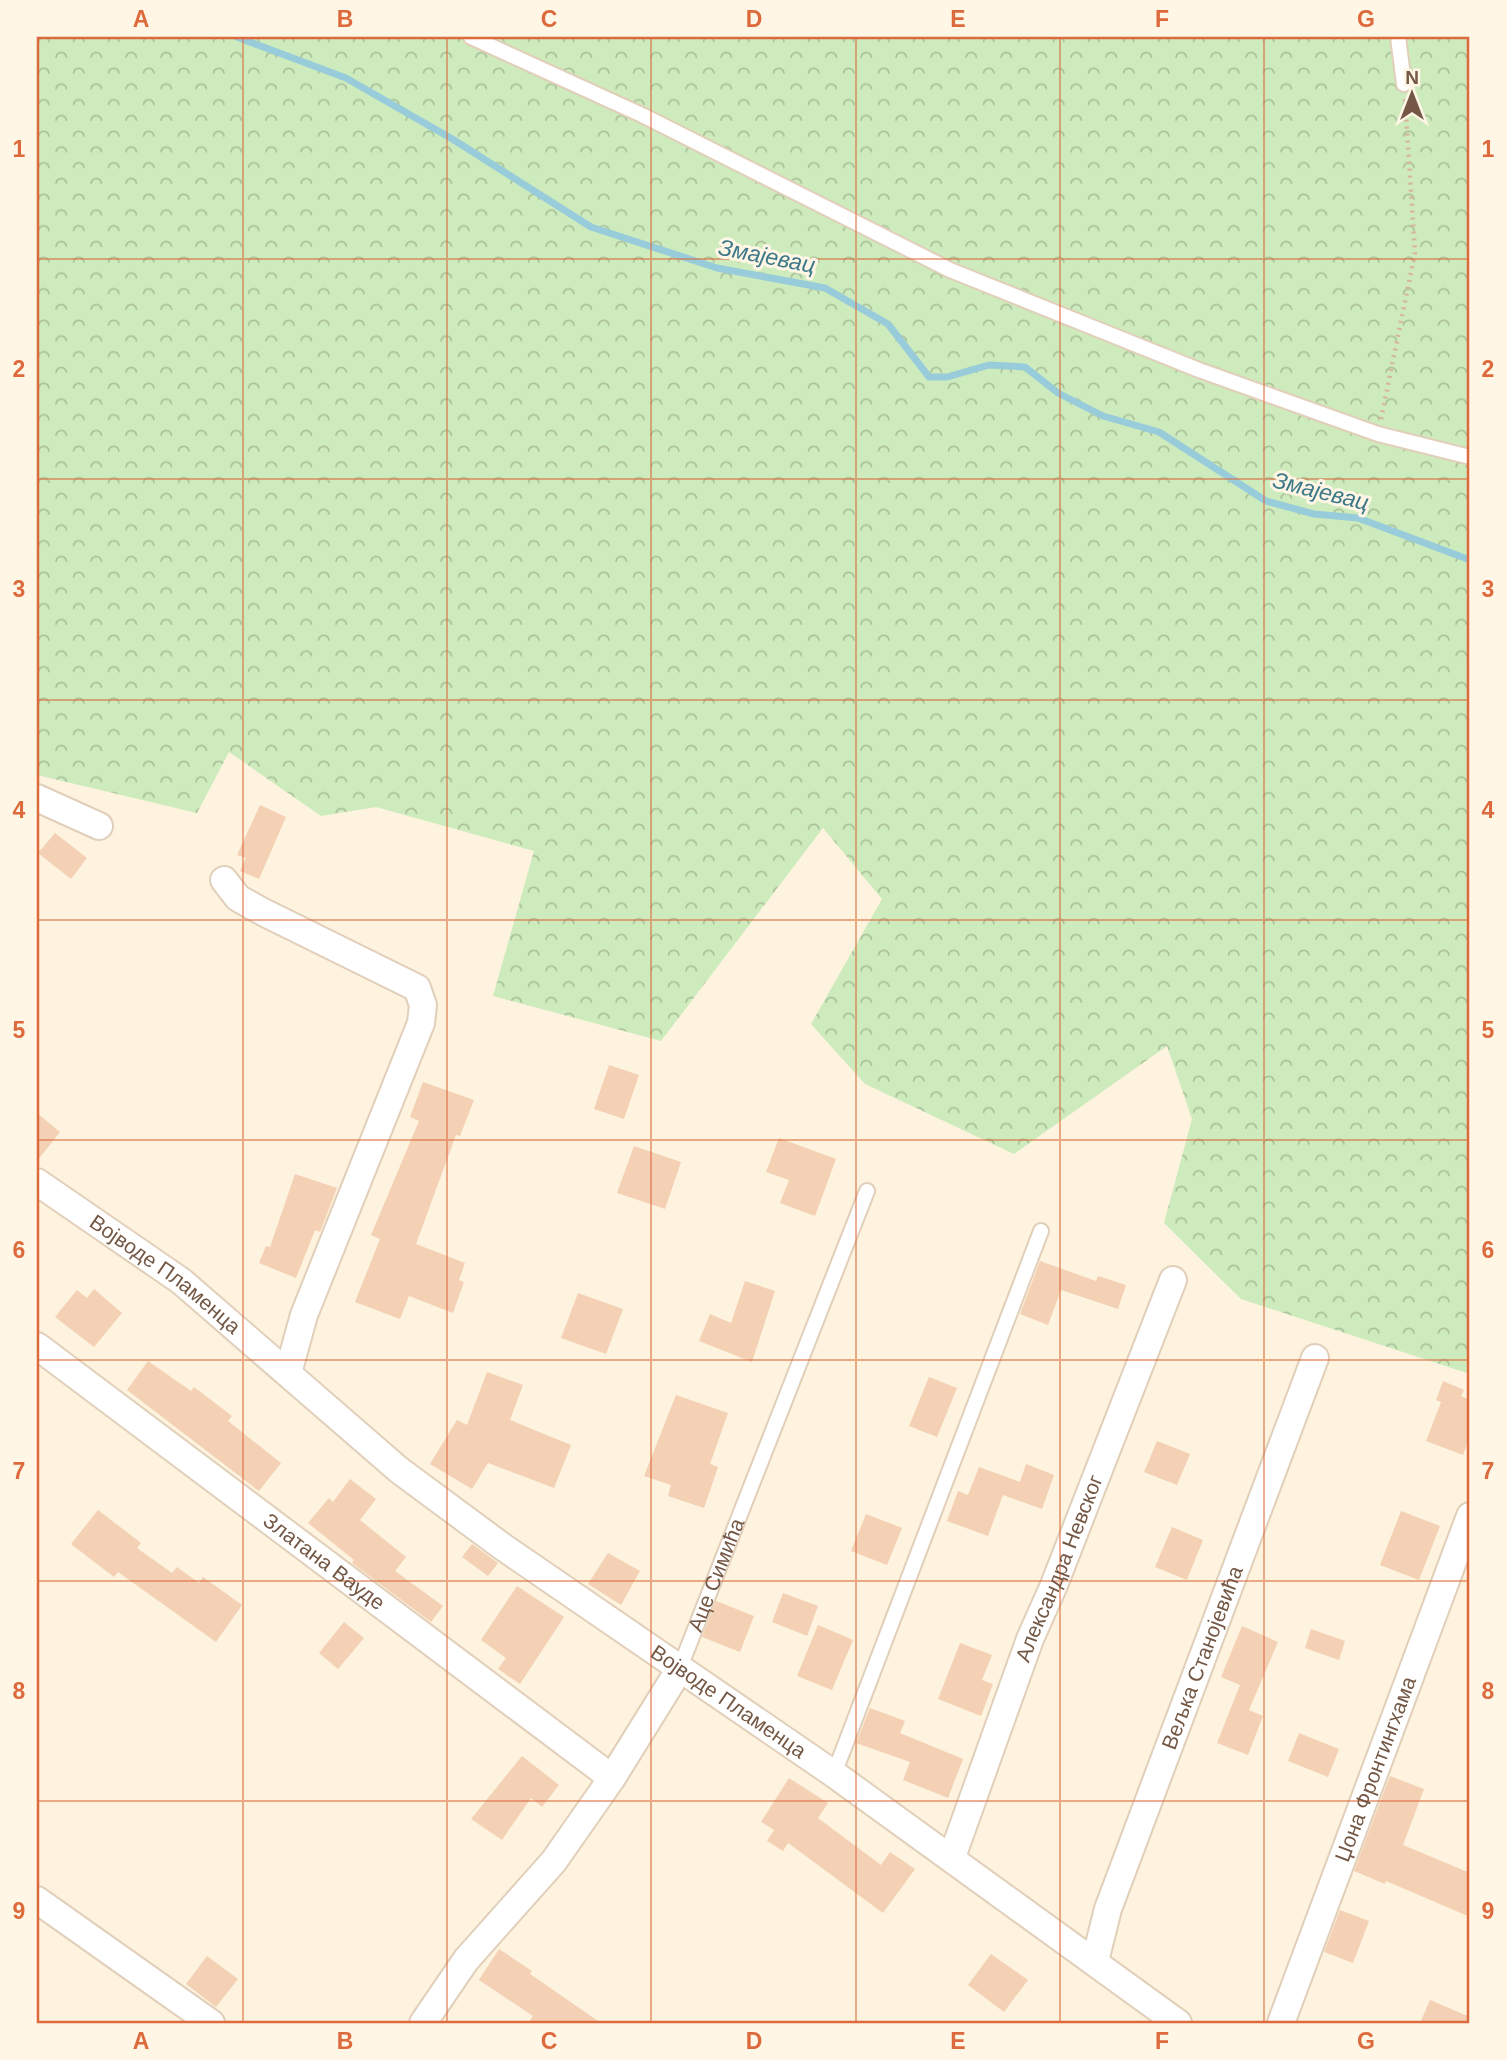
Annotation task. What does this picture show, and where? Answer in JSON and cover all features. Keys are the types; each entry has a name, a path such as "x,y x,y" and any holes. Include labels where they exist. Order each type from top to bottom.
{"street":[{"path":"37,798 99,826"},
{"path":"224,880 238,898 401,979 417,988 422,995 421,1023 357,1177 304,1315 288,1373"},
{"name":"Војводе Пламенца","path":"37,1182 181,1280 409,1478 678,1670 834,1773 1178,2023"},
{"name":"Александра Невског","path":"952,1857 1030,1639 1054,1585 1173,1280"},
{"name":"Златана Вауде","path":"37,1346 612,1778"},
{"name":"Вељка Станојевића","path":"1095,1961 1108,1909 1315,1358"},
{"name":"Џона Фронтингхама","path":"1281,2023 1470,1516"},
{"name":"Аце Симића","path":"433,2020 466,1960 554,1861 612,1778 678,1670"},
{"path":"37,1900 211,2023"}],"lane":[{"path":"471,37 642,115 950,270 1199,370 1378,434 1470,457"},
{"path":"1398,37 1404,84"},
{"name":"Аце Симића","path":"678,1670 867,1191"},
{"path":"834,1773 1041,1231"}],"path":[{"path":"1378,434 1415,253 1404,84"}],"green space":[{"path":"37,37 1470,37 1470,1374 1241,1299 1164,1223 1192,1119 1167,1046 1014,1154 865,1084 811,1024 882,899 823,828 661,1041 493,996 534,851 376,807 321,816 229,752 197,813 37,775"}],"building":[{"path":"260,805 286,817 259,879 240,871 246,858 237,855"},
{"path":"55,833 87,858 71,879 38,853"},
{"path":"609,1065 639,1075 624,1119 594,1109"},
{"path":"423,1082 474,1100 460,1136 456,1135 416,1244 465,1263 459,1280 464,1282 453,1313 409,1296 400,1319 355,1302 380,1239 371,1235 419,1121 410,1117"},
{"path":"37,1113 60,1132 37,1161"},
{"path":"779,1138 836,1159 815,1216 780,1203 789,1180 766,1172"},
{"path":"634,1146 681,1162 665,1209 617,1193"},
{"path":"295,1174 337,1188 320,1232 315,1230 296,1278 259,1263 266,1246 270,1247"},
{"path":"1040,1261 1096,1281 1098,1276 1126,1285 1118,1309 1061,1290 1048,1325 1020,1314"},
{"path":"745,1281 775,1291 752,1362 699,1341 710,1314 731,1323"},
{"path":"94,1289 122,1313 94,1347 55,1317 77,1290 87,1298"},
{"path":"578,1293 623,1309 606,1354 561,1338"},
{"path":"148,1361 191,1391 194,1387 232,1416 228,1421 281,1463 259,1491 127,1390"},
{"path":"487,1372 523,1385 510,1420 571,1445 554,1488 488,1463 472,1489 430,1464 457,1420 467,1425"},
{"path":"929,1377 957,1388 937,1437 909,1426"},
{"path":"1443,1381 1464,1390 1461,1396 1470,1400 1470,1436 1463,1455 1426,1441 1441,1402 1436,1400"},
{"path":"676,1395 728,1413 710,1464 718,1467 704,1508 668,1496 671,1485 644,1476"},
{"path":"1157,1441 1190,1454 1177,1485 1144,1472"},
{"path":"1026,1464 1054,1475 1042,1509 1003,1495 988,1536 947,1521 958,1491 968,1495 979,1467 1020,1482"},
{"path":"350,1479 376,1499 360,1520 406,1557 395,1571 443,1606 431,1622 352,1563 354,1560 308,1523 329,1498 333,1502"},
{"path":"98,1510 141,1543 137,1548 172,1573 177,1567 199,1583 203,1577 242,1605 216,1642 118,1572 114,1577 71,1544"},
{"path":"1401,1511 1440,1526 1419,1580 1380,1565"},
{"path":"866,1514 902,1528 887,1565 851,1551"},
{"path":"1172,1527 1203,1540 1187,1580 1155,1567"},
{"path":"472,1544 498,1563 488,1576 462,1557"},
{"path":"608,1553 640,1571 621,1605 588,1584"},
{"path":"517,1586 564,1617 520,1684 498,1669 506,1658 481,1640"},
{"path":"783,1593 818,1606 807,1636 772,1622"},
{"path":"716,1601 754,1616 740,1652 702,1637"},
{"path":"344,1622 364,1638 338,1669 319,1653"},
{"path":"818,1625 853,1640 832,1690 797,1676"},
{"path":"1242,1626 1278,1642 1249,1710 1263,1716 1248,1755 1217,1743 1240,1685 1221,1677"},
{"path":"1311,1629 1345,1641 1339,1660 1305,1648"},
{"path":"960,1643 992,1655 982,1680 993,1684 981,1716 938,1699"},
{"path":"870,1708 905,1721 900,1733 963,1759 948,1798 903,1780 910,1762 856,1743"},
{"path":"1299,1733 1339,1749 1328,1777 1288,1761"},
{"path":"522,1756 559,1785 542,1807 531,1798 502,1840 471,1819"},
{"path":"1390,1776 1424,1789 1403,1845 1470,1873 1470,1917 1386,1881 1385,1884 1354,1871"},
{"path":"789,1778 828,1803 818,1818 881,1865 890,1852 915,1869 883,1913 788,1843 783,1851 767,1841 774,1830 761,1822"},
{"path":"1340,1910 1369,1921 1353,1963 1324,1952"},
{"path":"499,1949 601,2023 528,2023 533,2016 479,1980"},
{"path":"991,1954 1028,1980 1004,2012 968,1985"},
{"path":"207,1956 238,1979 216,2007 186,1984"},
{"path":"1430,2000 1470,2017 1470,2023 1420,2023"}],"waterway":[{"name":"Змајевац","path":"237,37 346,78 454,140 591,227 717,268 825,288 888,324 929,377 947,377 989,365 1025,367 1058,393 1103,416 1159,432 1266,501 1314,514 1358,518 1470,560"}]}
